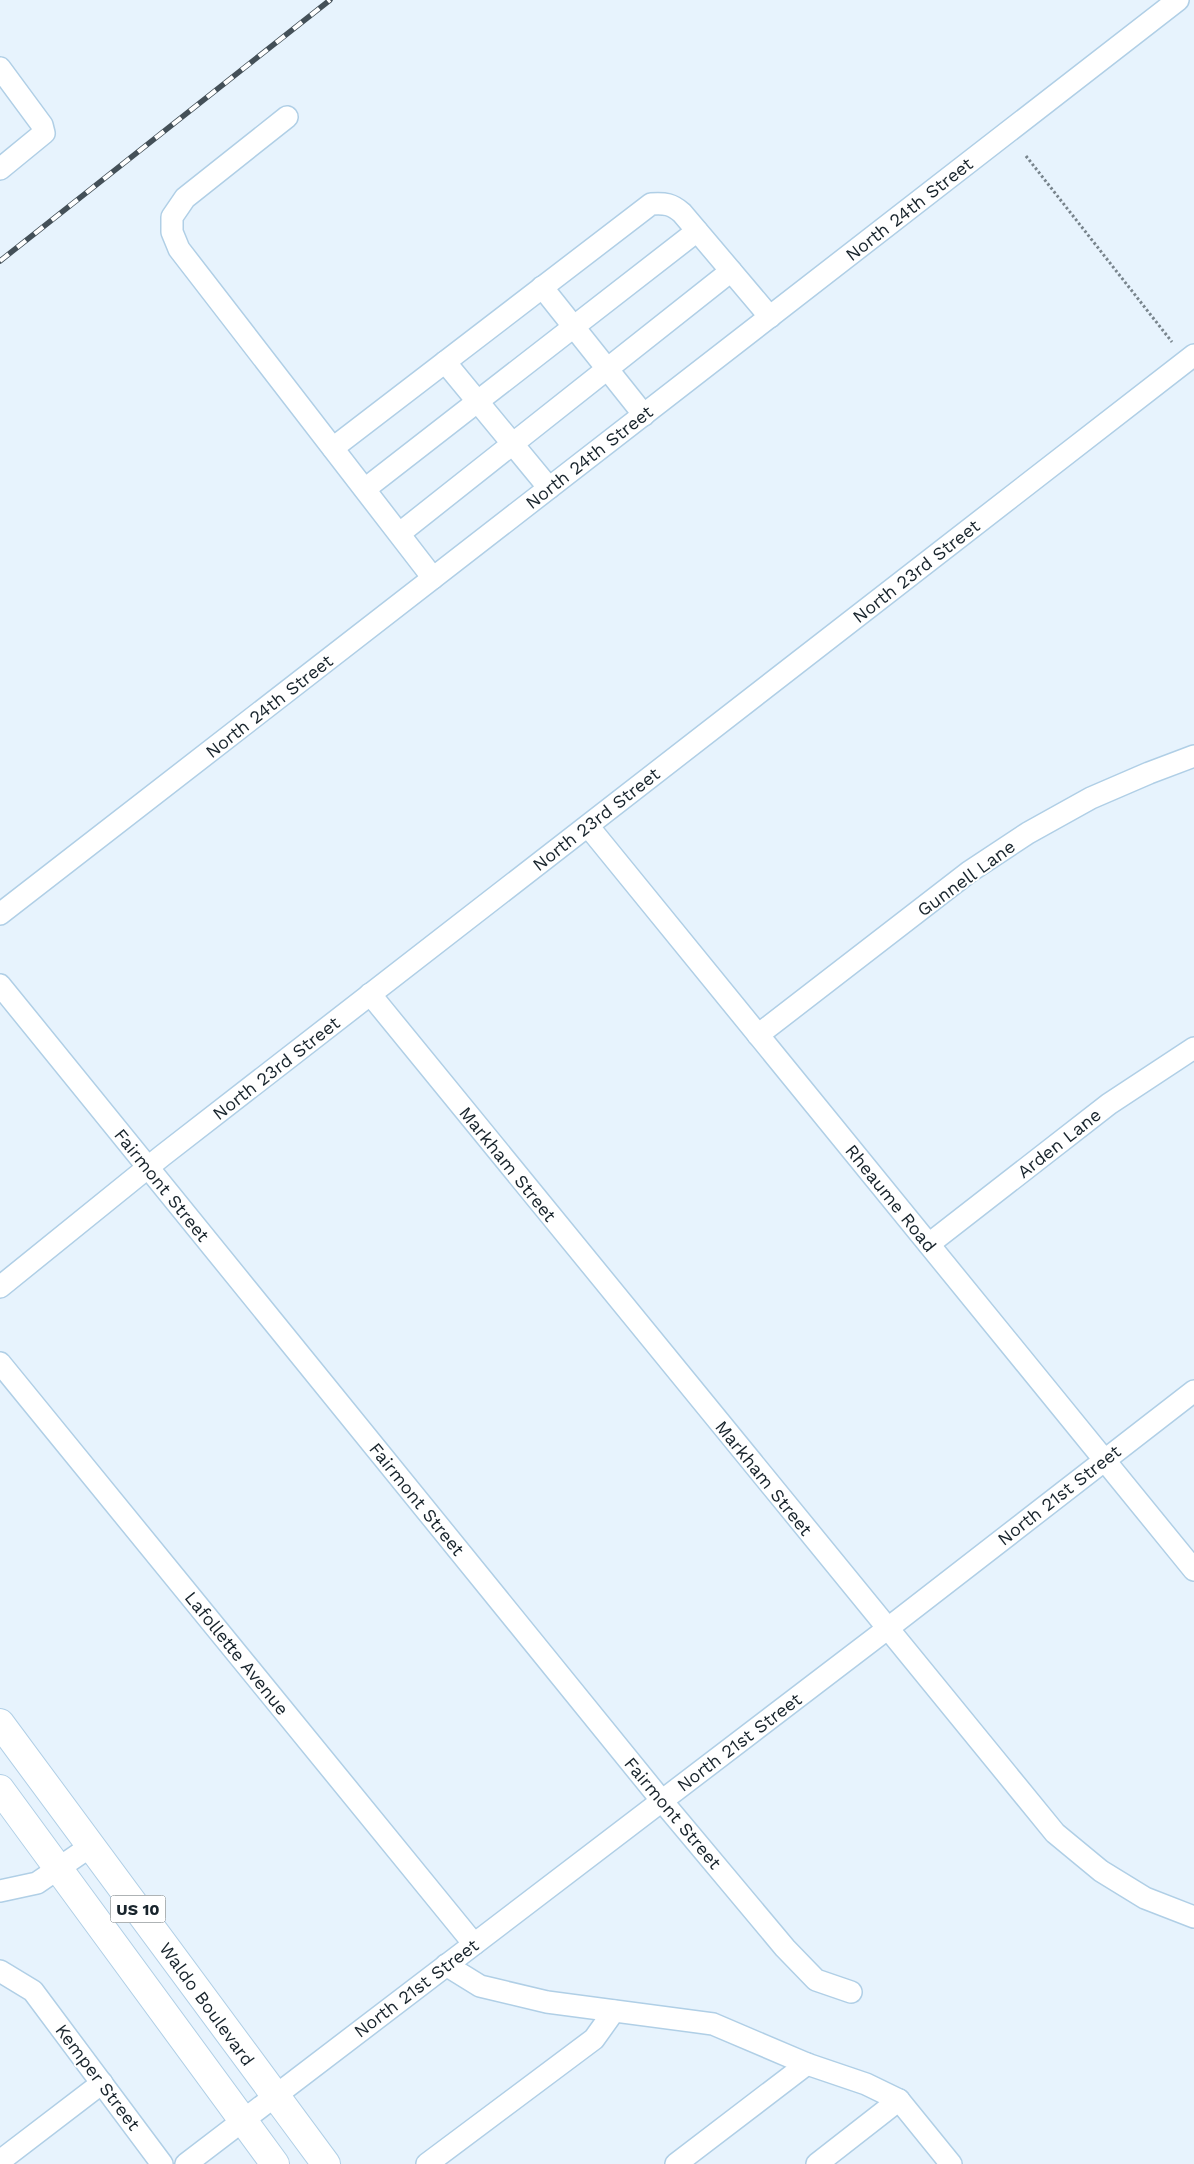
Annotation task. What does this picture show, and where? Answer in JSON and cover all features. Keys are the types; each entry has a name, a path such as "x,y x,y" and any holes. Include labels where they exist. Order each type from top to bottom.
{"main road":[{"name":"Waldo Boulevard","path":"0,1723 326,2164"},
{"name":"US 10","path":"0,1789 275,2164"}],"street":[{"name":"North 24th Street","path":"0,914 1178,0"},
{"path":"0,68 42,125 44,133 0,169"},
{"path":"288,117 185,198 172,217 172,232 179,249 434,578"},
{"path":"333,448 651,204 673,205 770,317"},
{"path":"365,489 697,231"},
{"path":"400,533 731,271"},
{"path":"542,287 644,415"},
{"path":"445,362 549,488"},
{"name":"North 23rd Street","path":"0,1287 147,1168 370,994 1191,362"},
{"name":"Gunnell Lane","path":"758,1035 970,872 1028,833 1091,798 1149,772 1194,756"},
{"name":"Rheaume Road","path":"588,826 1194,1570"},
{"name":"Fairmont Street","path":"0,985 662,1801 785,1948 816,1980 851,1992"},
{"name":"Markham Street","path":"370,994 1055,1833 1101,1871 1145,1898 1194,1917"},
{"name":"Arden Lane","path":"929,1244 1109,1104 1194,1048"},
{"name":"Lafollette Avenue","path":"0,1363 474,1944"},
{"name":"North 21st Street","path":"186,2164 887,1629 1194,1391"},
{"path":"0,1891 33,1884 59,1870 91,1846"},
{"path":"446,1965 480,1986 547,2002 713,2024 807,2064 866,2084 899,2100 951,2164"},
{"name":"Kemper Street","path":"0,1971 33,1991 162,2164"},
{"path":"427,2164 594,2039 614,2011"},
{"path":"676,2164 807,2064"},
{"path":"0,2162 102,2083"},
{"path":"817,2164 899,2100"}],"path":[{"path":"1026,156 1172,342"}],"railway":[{"path":"0,261 330,0"}]}
